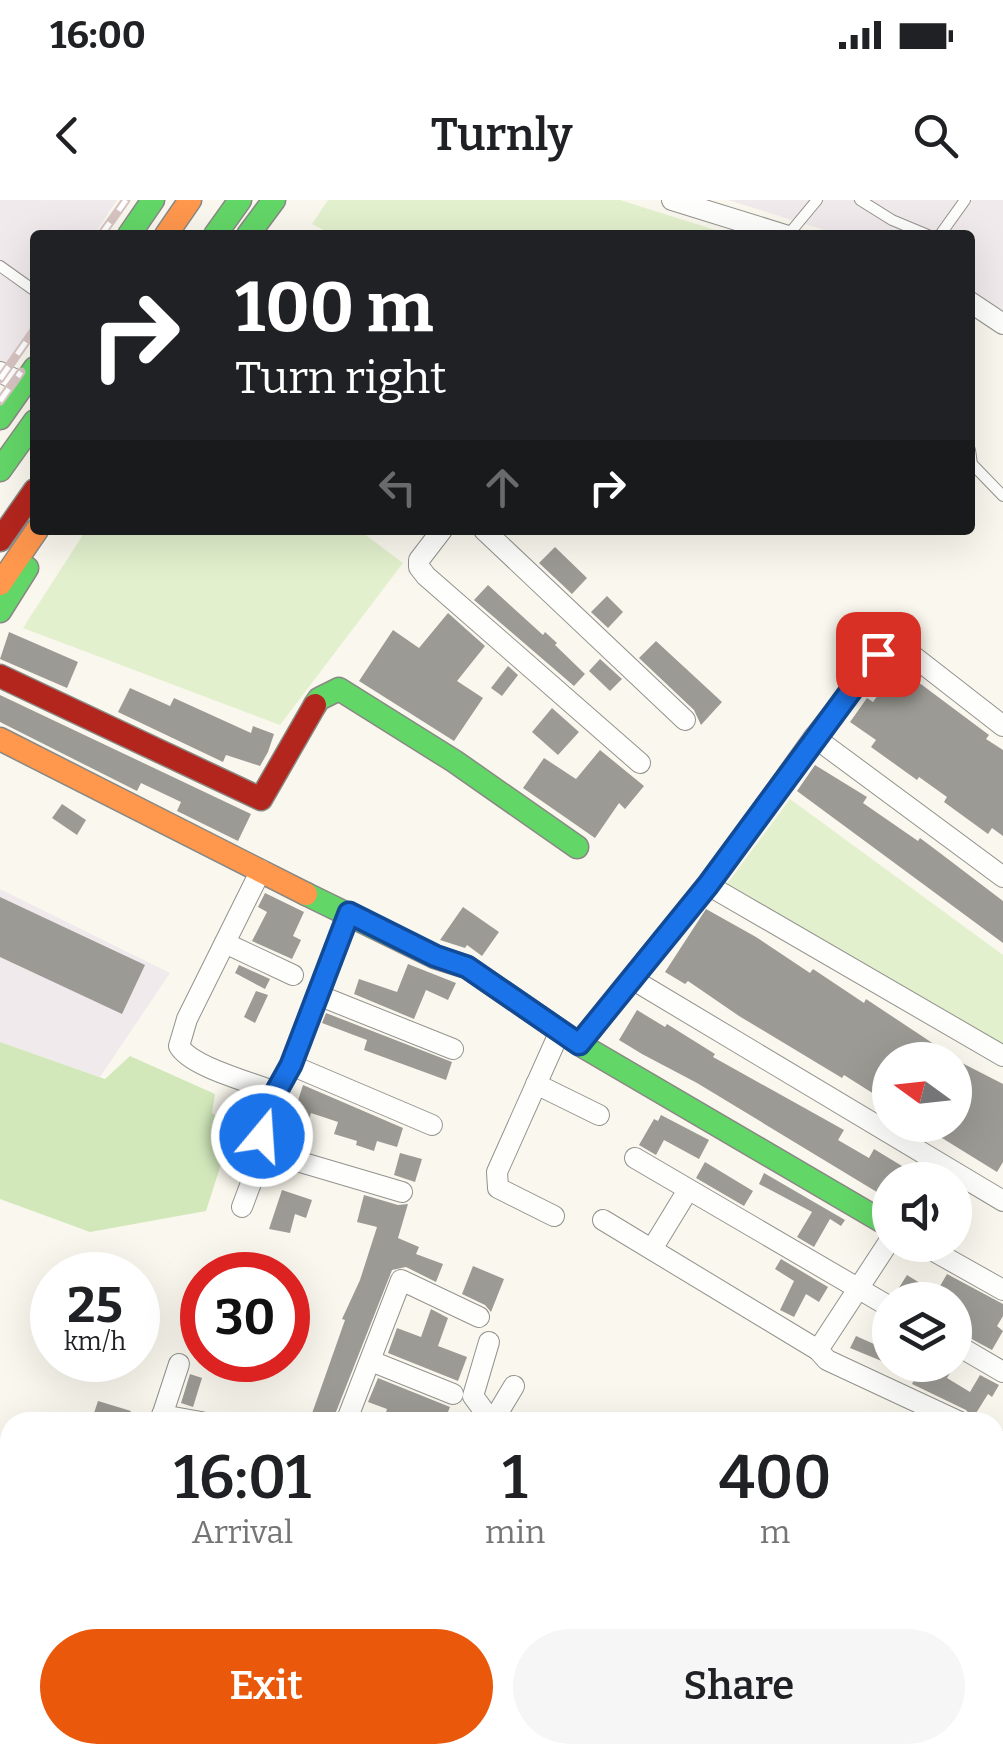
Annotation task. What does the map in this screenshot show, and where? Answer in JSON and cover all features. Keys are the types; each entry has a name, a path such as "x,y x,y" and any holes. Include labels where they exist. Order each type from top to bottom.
{"main road":[{"path":"132,230 153,200"},
{"path":"169,230 190,200"},
{"path":"219,230 240,200"},
{"path":"252,230 274,200"},
{"path":"0,418 30,376"},
{"path":"0,470 30,428"},
{"path":"0,540 30,497"},
{"path":"0,584 34,535"},
{"path":"0,611 51,535"},
{"path":"0,676 261,798 319,698 339,688 454,761 577,847"},
{"path":"0,739 179,832 435,956 467,967 570,1037 872,1215"}],"street":[{"path":"672,200 770,230"},
{"path":"975,305 1003,324"},
{"path":"0,372 30,376"},
{"path":"438,535 420,560 419,568 426,576 640,763"},
{"path":"489,535 684,720"},
{"path":"554,1216 498,1188 496,1182 496,1172 536,1084 570,1037 632,979 708,885 814,737 888,645 904,650 1003,726"},
{"path":"814,737 1003,877"},
{"path":"261,870 178,1046 198,1062 276,1092"},
{"path":"708,885 1003,1056"},
{"path":"242,1207 262,1151 262,1136 276,1092 291,1065 349,913"},
{"path":"225,943 294,975"},
{"path":"632,979 1003,1201"},
{"path":"318,996 453,1049"},
{"path":"291,1065 432,1125"},
{"path":"536,1084 599,1115"},
{"path":"262,1151 402,1192"},
{"path":"635,1158 872,1296"},
{"path":"652,1249 688,1190"},
{"path":"602,1220 818,1350 828,1360 939,1412"},
{"path":"818,1350 875,1262"},
{"path":"953,1262 1003,1290"},
{"path":"350,1412 402,1280 479,1317"},
{"path":"485,1412 473,1396 489,1342"},
{"path":"972,1354 1003,1372"},
{"path":"370,1360 453,1394"},
{"path":"163,1412 179,1364"},
{"path":"499,1412 514,1386"}],"lane":[{"path":"790,230 817,200"},
{"path":"860,200 916,230"},
{"path":"944,230 965,200"},
{"path":"0,266 30,287"},
{"path":"975,467 1003,496"}],"shaded area":[{"path":"0,200 117,200 97,230 30,230 30,333 0,379"},
{"path":"728,200 1003,200 1003,313 975,293 975,230 824,230"},
{"path":"0,889 170,973 100,1077 0,1042"}],"green space":[{"path":"328,200 620,200 715,230 323,230 312,224"},
{"path":"83,535 366,535 403,563 280,725 23,628"},
{"path":"790,799 1003,955 1003,1047 727,884"},
{"path":"0,1042 105,1079 130,1056 215,1094 212,1113 233,1127 206,1211 90,1232 0,1199"}],"building":[{"path":"555,547 587,578 572,594 539,563"},
{"path":"488,585 557,643 585,674 574,686 474,600"},
{"path":"607,596 623,612 608,628 591,612"},
{"path":"448,613 485,646 457,681 483,698 454,741 359,681 393,630 419,648"},
{"path":"9,632 78,662 67,688 0,659"},
{"path":"656,641 722,702 701,725 694,710 639,658"},
{"path":"600,659 622,679 610,691 589,671"},
{"path":"508,666 518,675 502,696 491,688"},
{"path":"898,667 989,735 986,739 1003,750 1003,836 992,828 988,834 944,802 947,797 871,747 876,740 850,722 867,698 873,702"},
{"path":"130,688 170,706 174,698 251,733 253,726 274,734 268,752 260,766 226,755 223,762 118,712"},
{"path":"0,695 251,814 238,841 177,811 181,802 141,783 137,791 0,722"},
{"path":"552,708 579,732 558,755 532,732"},
{"path":"600,750 644,786 625,809 619,803 595,838 523,788 544,758 576,779"},
{"path":"815,765 867,797 863,803 918,841 920,838 1003,901 1003,943 797,791"},
{"path":"62,804 86,820 77,835 52,818"},
{"path":"265,893 304,912 293,936 301,940 292,959 252,941 267,912 258,907"},
{"path":"0,897 145,965 122,1014 0,957"},
{"path":"463,907 499,932 482,956 467,945 465,948 440,940"},
{"path":"706,909 810,973 813,969 864,1003 866,999 931,1042 872,1042 872,1093 739,1016 688,981 685,984 665,972"},
{"path":"408,964 456,983 448,1000 426,990 414,1019 354,994 359,979 397,992"},
{"path":"239,965 270,979 265,989 235,973"},
{"path":"256,991 268,995 255,1023 244,1017"},
{"path":"637,1010 844,1130 838,1140 869,1158 874,1149 895,1162 872,1162 872,1189 619,1040"},
{"path":"326,1013 452,1062 446,1080 364,1050 367,1040 322,1023"},
{"path":"972,1068 1003,1084 1003,1162 997,1172 948,1142 972,1142"},
{"path":"303,1085 403,1128 397,1147 377,1141 374,1151 356,1145 357,1141 334,1134 338,1122 311,1113 303,1138 279,1130 285,1110 294,1113"},
{"path":"661,1115 709,1140 699,1159 664,1140 656,1155 639,1145 654,1119 658,1121"},
{"path":"400,1153 422,1159 415,1182 394,1175"},
{"path":"705,1162 753,1191 744,1206 696,1178"},
{"path":"764,1173 845,1220 841,1226 830,1219 814,1247 797,1237 812,1212 759,1184"},
{"path":"282,1190 312,1200 306,1218 295,1214 290,1233 269,1229"},
{"path":"364,1195 408,1204 398,1238 419,1247 416,1254 443,1264 436,1282 406,1267 392,1270 336,1412 313,1412 377,1227 357,1222"},
{"path":"781,1259 828,1287 819,1302 806,1294 794,1317 780,1310 794,1281 775,1269"},
{"path":"473,1266 504,1279 491,1312 462,1294"},
{"path":"947,1274 962,1282 942,1282"},
{"path":"972,1287 1003,1304 1003,1316 997,1326 1003,1331 992,1350 972,1339"},
{"path":"431,1309 448,1318 438,1346 467,1357 458,1381 388,1353 397,1328 421,1337"},
{"path":"856,1336 872,1343 872,1357 850,1348"},
{"path":"980,1375 999,1385 977,1412 912,1384 954,1382 970,1392"},
{"path":"378,1378 450,1407 448,1412 386,1412 387,1409 368,1402"},
{"path":"188,1382 201,1382 193,1407 181,1403"},
{"path":"98,1401 131,1411 131,1412 94,1412"}],"railway":[{"path":"105,230 126,200"},
{"path":"0,379 30,336"},
{"path":"0,401 21,372"}],"traffic: fast":[{"path":"132,230 153,200"},
{"path":"219,230 240,200"},
{"path":"252,230 274,200"},
{"path":"0,418 30,375"},
{"path":"0,470 30,428"},
{"path":"0,611 27,568"},
{"path":"315,705 339,689 454,761 577,847"},
{"path":"306,894 435,957 467,967 579,1044 872,1215"}],"traffic: slow":[{"path":"169,230 190,200"},
{"path":"0,584 34,535"},
{"path":"0,739 306,894"}],"traffic: jam":[{"path":"0,540 30,497"},
{"path":"0,676 261,799 315,705"}],"route":[{"path":"262,1136 349,913 435,956 467,967 579,1044 708,885 878,654"}]}
